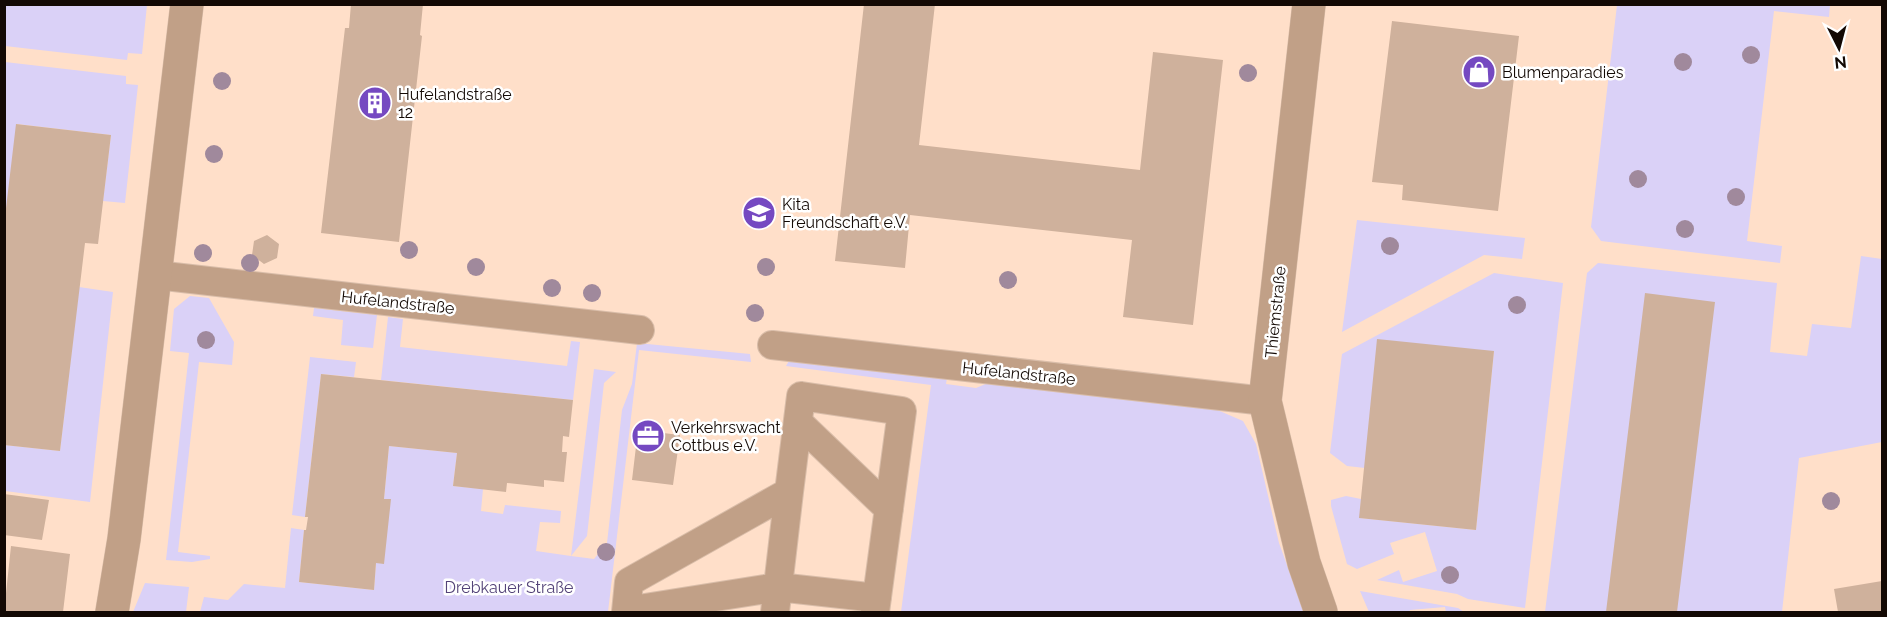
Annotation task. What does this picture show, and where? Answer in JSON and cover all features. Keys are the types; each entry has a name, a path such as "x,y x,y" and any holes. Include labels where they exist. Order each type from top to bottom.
{"street":[{"path":"112,612 120,569 187,4"},
{"name":"Thiemstraße","path":"1309,4 1265,400 1304,563 1321,612"}],"lane":[{"name":"Hufelandstraße","path":"156,275 640,330"},
{"name":"Hufelandstraße","path":"772,345 1265,400"},
{"path":"776,599 801,396 902,411 876,605 776,599 626,612 629,582 789,492"},
{"path":"798,422 888,509"}],"green space":[{"path":"5,4 147,5 142,54 128,53 127,60 5,46"},
{"path":"1617,5 1830,5 1829,17 1774,11 1747,241 1782,246 1780,263 1601,241 1591,227"},
{"path":"5,62 126,76 126,84 138,85 125,203 103,201 111,135 17,124 5,225"},
{"path":"1357,220 1525,238 1522,259 1484,255 1342,332"},
{"path":"1861,256 1882,259 1882,442 1799,458 1782,612 1545,612 1587,273 1598,263 1777,283 1770,352 1807,356 1812,324 1851,328"},
{"path":"1494,273 1563,283 1525,608 1377,580 1399,570 1403,582 1437,571 1425,532 1390,543 1394,554 1357,569 1347,564 1331,506 1331,500 1346,496 1361,499 1360,518 1476,530 1494,351 1365,468 1347,466 1330,453 1342,354"},
{"path":"79,287 113,292 90,502 5,491 5,445 60,451"},
{"path":"190,296 209,298 234,342 232,365 199,362 178,552 210,556 210,559 192,562 166,560 189,353 170,351 174,309"},
{"path":"314,308 377,315 373,348 341,345 343,320 313,316"},
{"path":"388,317 403,319 400,347 567,366 571,341 580,342 573,400 381,380"},
{"name":"Drebkauer Straße","path":"637,343 750,354 751,362 639,350 608,612 200,612 204,597 228,600 244,584 285,588 291,528 304,530 299,582 374,590 376,563 390,499 384,499 389,446 457,453 453,486 483,489 481,511 503,514 505,505 561,511 560,523 540,522 536,551 594,559 607,543 622,410 632,384"},
{"path":"310,357 356,362 354,377 321,374 305,517 292,515"},
{"path":"790,359 947,378 946,384 976,388 988,383 1215,409 1243,421 1256,444 1279,543 1304,612 901,612 931,385 786,366"},
{"path":"594,369 616,372 604,383 587,536 571,556"},
{"path":"145,583 189,587 186,612 133,612"},
{"path":"1360,591 1458,608 1464,612 1446,612 1445,607 1410,610 1409,612 1369,612"}],"building":[{"name":"Hufelandstraße 12","path":"351,4 423,4 420,35 422,36 399,242 321,233 345,28 349,28"},
{"path":"864,4 935,4 919,145 1140,170 1153,52 1223,60 1193,325 1123,317 1132,240 910,215 905,268 835,261"},
{"path":"1392,21 1519,36 1498,211 1402,200 1403,185 1372,182"},
{"path":"16,124 111,135 98,244 85,243 60,451 4,445 4,225"},
{"path":"267,235 279,244 277,258 264,264 252,255 254,241"},
{"path":"1645,293 1715,302 1677,612 1606,612"},
{"path":"1377,339 1494,351 1476,530 1359,518"},
{"path":"321,374 573,400 569,437 563,436 562,452 567,452 564,482 544,480 544,487 507,483 506,492 453,486 457,453 389,446 384,499 391,499 384,564 376,563 374,590 299,582 304,530 306,530 308,517 305,517"},
{"path":"638,430 680,435 673,485 632,480"},
{"path":"4,494 49,500 42,540 4,535"},
{"path":"11,546 70,554 63,612 4,612"},
{"path":"1882,581 1882,612 1838,612 1834,589"}],"place":[{"name":"Blumenparadies","path":"1479,72"},
{"name":"Hufelandstraße 12","path":"375,103"},
{"name":"Kita Freundschaft e.V.","path":"759,213"},
{"name":"Verkehrswacht Cottbus e.V.","path":"648,436"}]}
